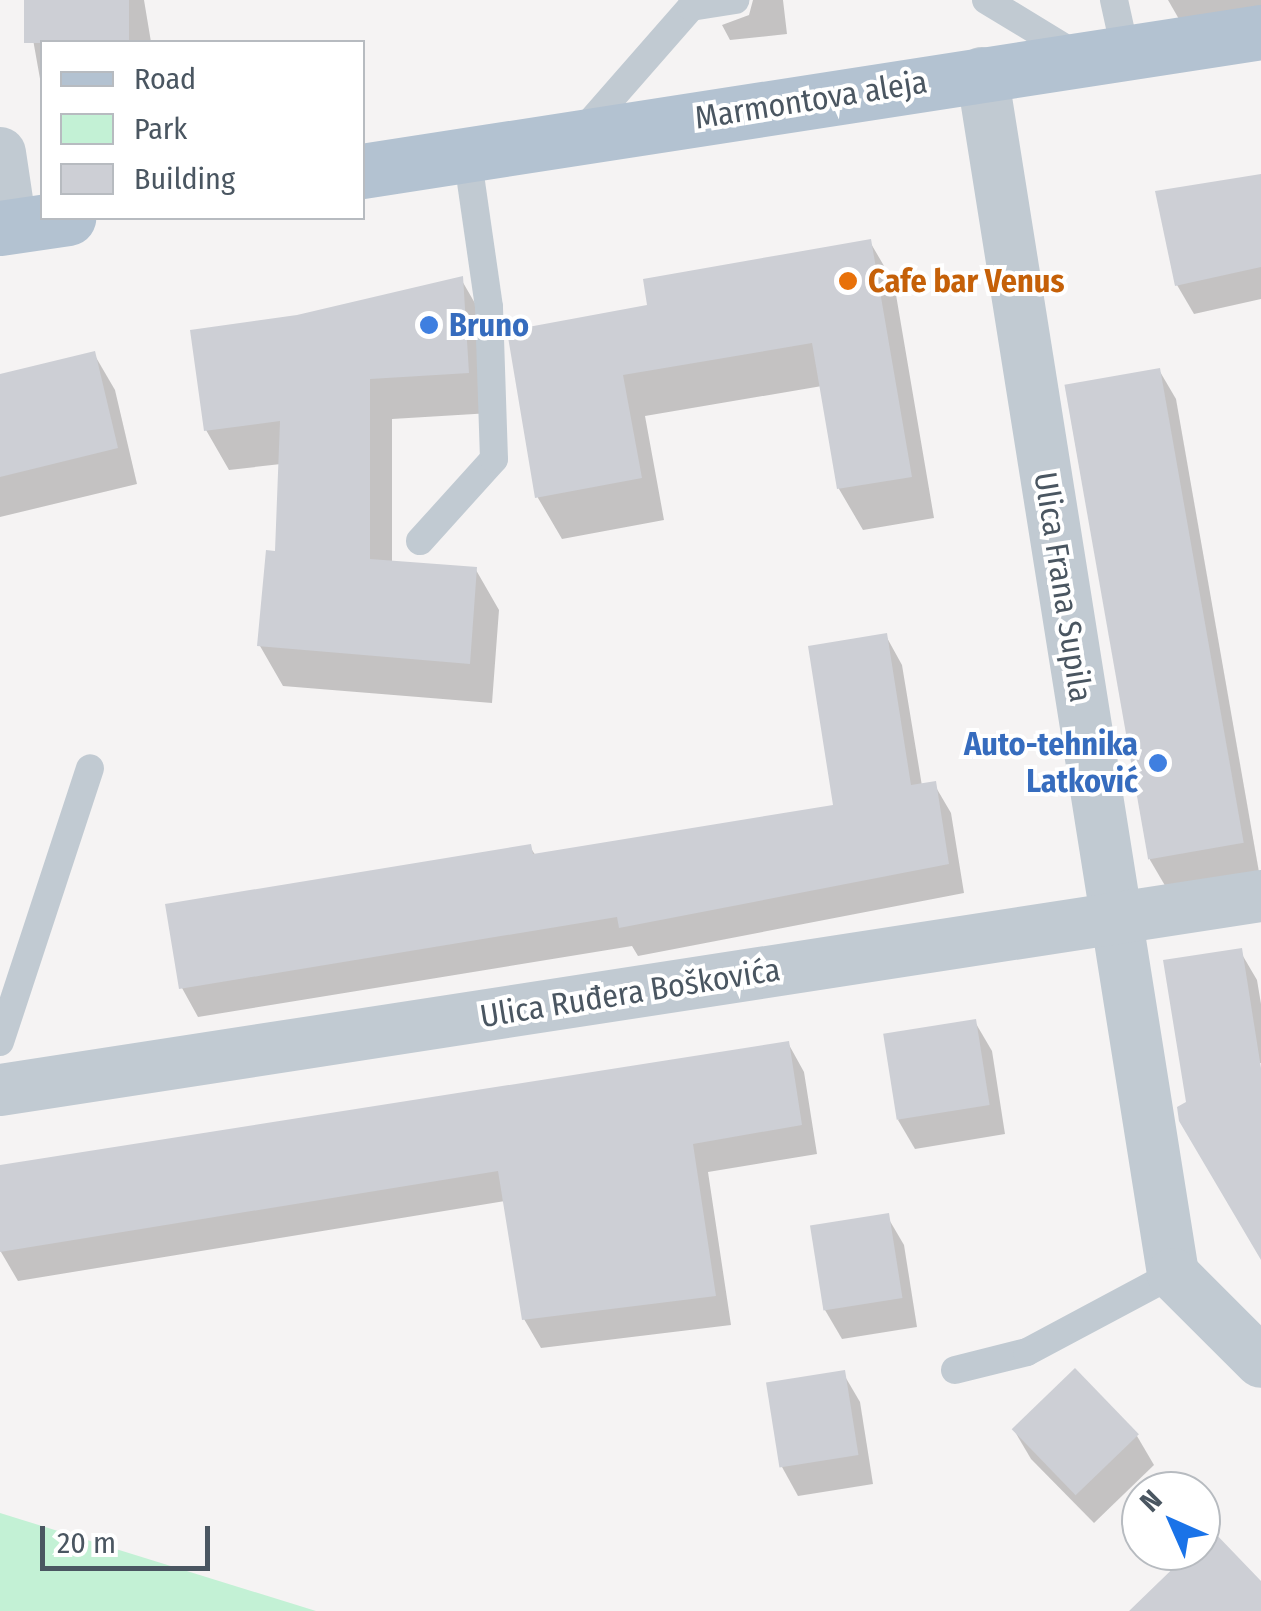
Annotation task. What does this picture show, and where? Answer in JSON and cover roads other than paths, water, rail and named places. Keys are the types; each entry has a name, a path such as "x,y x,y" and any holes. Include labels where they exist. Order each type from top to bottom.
{"main road":[{"name":"Marmontova aleja","path":"365,170 982,73 1106,36 1261,32"},
{"path":"6,228 56,220"}],"street":[{"name":"Ulica Frana Supila","path":"982,73 1173,1274"},
{"path":"0,153 6,228"},
{"name":"Ulica Ruđera Boškovića","path":"0,1090 1261,896"},
{"path":"1173,1274 1261,1362"}],"lane":[{"path":"578,136 691,6 735,0"},
{"path":"986,0 1106,36"},
{"path":"420,542 494,459 489,306 466,154"},
{"path":"0,1042 90,768"},
{"path":"955,1370 1028,1352 1173,1274"}],"place":[{"name":"Cafe bar Venus","path":"848,281"},
{"name":"Bruno","path":"429,325"},
{"name":"Auto-tehnika Latković","path":"1158,763"}]}
